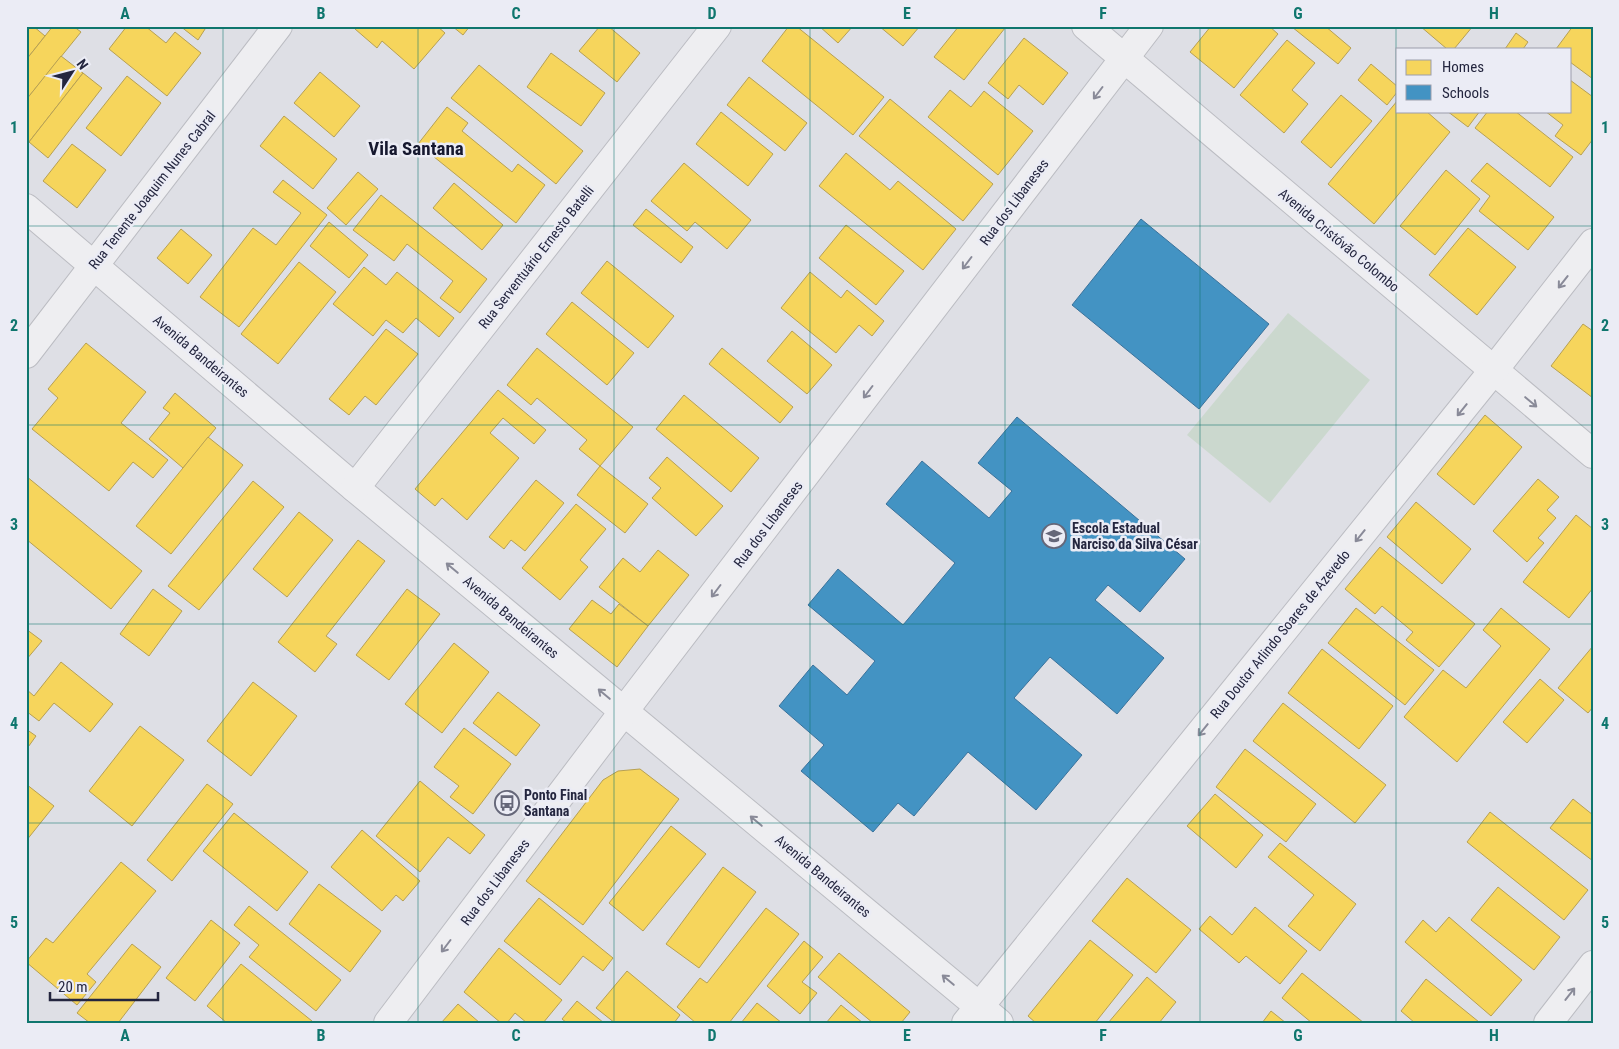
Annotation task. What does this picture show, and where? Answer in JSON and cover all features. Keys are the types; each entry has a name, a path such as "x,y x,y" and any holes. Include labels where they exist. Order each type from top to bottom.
{"street":[{"name":"Rua Tenente Joaquim Nunes Cabral","path":"26,354 278,26"},
{"name":"Rua Serventuário Ernesto Batelli","path":"356,488 717,26"},
{"name":"Avenida Cristóvão Colombo","path":"1086,26 1593,454"},
{"name":"Rua dos Libaneses","path":"388,1023 624,711 1149,26"},
{"name":"Avenida Bandeirantes","path":"26,208 356,488 624,711 981,1017"},
{"name":"Rua Doutor Arlindo Soares de Azevedo","path":"981,1017 1593,244"},
{"path":"1548,1023 1593,965"}],"shaded area":[{"path":"1288,313 1370,380 1270,503 1187,435"}],"building: Homes":[{"path":"26,26 33,26 45,36 26,60"},
{"path":"53,26 73,26 81,32 26,100 26,60"},
{"path":"127,26 145,26 166,43 175,32 201,53 167,96 109,49"},
{"path":"180,26 207,26 198,40"},
{"path":"357,26 437,26 445,33 414,69 382,41 377,48 355,29"},
{"path":"452,26 470,26 463,35"},
{"path":"600,26 608,26 640,53 617,82 579,51"},
{"path":"789,26 796,26 884,97 853,135 762,61"},
{"path":"819,26 853,26 838,43"},
{"path":"879,26 920,26 903,46"},
{"path":"959,26 1003,26 1005,28 964,80 934,57"},
{"path":"1211,26 1269,26 1278,34 1234,88 1190,52"},
{"path":"1325,26 1351,48 1338,64 1292,27"},
{"path":"1420,26 1473,26 1455,48 1446,48"},
{"path":"1573,26 1593,26 1593,79 1572,63 1572,48 1557,48"},
{"path":"1516,33 1528,42 1524,48 1506,48"},
{"path":"1024,38 1068,73 1043,105 1019,85 1008,99 988,83"},
{"path":"1287,40 1315,63 1292,90 1308,104 1284,133 1240,95"},
{"path":"551,53 605,93 581,126 527,87"},
{"path":"61,56 83,73 29,142 26,140 26,100"},
{"path":"1371,64 1396,85 1396,94 1387,105 1358,80"},
{"path":"479,65 583,151 556,184 451,98"},
{"path":"320,72 360,106 334,137 294,103"},
{"path":"83,73 102,88 48,158 29,142"},
{"path":"127,76 161,103 121,156 86,128"},
{"path":"749,77 807,123 785,151 727,105"},
{"path":"1572,81 1593,97 1593,139 1581,155 1555,136 1563,125 1546,112 1572,112"},
{"path":"950,90 971,107 984,91 1033,131 998,175 928,117"},
{"path":"1341,95 1372,121 1331,168 1301,142"},
{"path":"890,99 993,184 963,221 859,136"},
{"path":"1396,102 1396,112 1427,112 1450,132 1374,224 1328,184"},
{"path":"447,107 468,123 462,131 512,172 518,164 545,185 516,223 418,144"},
{"path":"721,112 773,154 748,186 696,144"},
{"path":"1448,112 1479,112 1468,127"},
{"path":"1487,112 1516,112 1573,157 1550,187 1475,128"},
{"path":"284,116 337,159 313,189 260,146"},
{"path":"72,144 106,170 77,208 43,181"},
{"path":"846,153 890,190 898,181 956,229 923,270 819,186"},
{"path":"684,163 751,220 727,249 695,222 687,231 651,201"},
{"path":"1487,163 1554,217 1528,250 1479,211 1490,196 1471,181"},
{"path":"1446,170 1480,199 1435,255 1400,226"},
{"path":"358,172 378,189 346,225 327,208"},
{"path":"283,180 327,215 239,327 200,297 253,228 276,245 301,213 273,192"},
{"path":"454,183 503,225 482,250 433,208"},
{"path":"381,195 487,279 460,313 440,298 453,281 407,244 394,261 353,230"},
{"path":"646,209 693,247 681,263 633,225"},
{"path":"329,222 368,255 349,278 310,246"},
{"path":"846,225 904,271 876,305 819,258"},
{"path":"1468,228 1516,267 1477,315 1429,275"},
{"path":"181,229 212,255 188,284 157,258"},
{"path":"607,261 674,316 648,348 581,293"},
{"path":"299,262 336,292 278,364 241,334"},
{"path":"364,267 386,285 397,272 454,318 439,337 416,318 403,333 386,320 373,336 333,304"},
{"path":"810,272 841,298 847,290 884,321 872,336 859,325 836,353 781,308"},
{"path":"572,302 634,353 607,385 546,334"},
{"path":"1583,324 1593,331 1593,398 1551,366"},
{"path":"386,329 418,354 376,405 365,396 349,415 329,399"},
{"path":"792,331 832,365 807,394 767,361"},
{"path":"86,343 146,392 121,423 168,460 153,478 133,462 109,491 32,429 58,398 48,389"},
{"path":"537,348 633,427 600,466 579,449 587,440 537,398 531,405 507,385"},
{"path":"722,348 793,407 780,423 709,364"},
{"path":"498,390 546,430 534,444 503,418 490,433 519,458 467,520 442,498 435,506 415,489"},
{"path":"175,393 216,428 183,468 149,439 170,413 163,408"},
{"path":"684,395 759,458 731,492 656,429"},
{"path":"1485,415 1522,447 1474,505 1437,474"},
{"path":"208,437 243,465 171,554 136,526"},
{"path":"667,457 723,506 696,536 652,498 661,488 649,478"},
{"path":"600,466 648,504 625,533 577,495"},
{"path":"26,476 142,571 111,609 26,539"},
{"path":"1538,479 1559,497 1547,510 1556,518 1538,538 1544,543 1527,562 1493,531"},
{"path":"536,480 564,503 525,551 511,540 504,549 489,537"},
{"path":"253,481 284,507 199,610 168,586"},
{"path":"1416,502 1471,549 1442,584 1387,537"},
{"path":"576,504 606,529 580,560 588,567 560,600 522,568"},
{"path":"299,512 333,540 287,597 253,569"},
{"path":"1576,515 1593,529 1593,588 1569,618 1523,582"},
{"path":"358,540 385,561 326,636 337,644 315,672 278,642"},
{"path":"1380,547 1475,624 1439,667 1406,640 1413,632 1382,606 1375,614 1345,589"},
{"path":"658,550 689,575 648,626 599,587 623,558 640,572"},
{"path":"153,589 182,611 149,656 120,634"},
{"path":"407,589 440,614 389,680 356,655"},
{"path":"592,600 611,614 619,604 648,626 617,667 569,629"},
{"path":"1356,608 1434,670 1405,705 1328,643"},
{"path":"1501,608 1550,649 1457,762 1404,717 1443,670 1466,688 1501,646 1483,630"},
{"path":"26,629 42,641 26,660"},
{"path":"454,643 489,672 442,733 405,704"},
{"path":"1593,646 1593,707 1588,713 1558,688"},
{"path":"1322,649 1393,706 1359,749 1288,693"},
{"path":"61,662 113,704 90,732 54,703 39,721 26,711 26,689 34,696"},
{"path":"1540,679 1564,700 1527,743 1503,722"},
{"path":"253,682 297,716 251,776 207,741"},
{"path":"498,692 540,725 516,756 473,723"},
{"path":"1283,703 1386,785 1355,823 1253,741"},
{"path":"140,726 184,760 132,826 89,791"},
{"path":"464,728 511,764 473,814 450,797 459,786 434,767"},
{"path":"26,729 36,736 26,750"},
{"path":"1245,749 1316,804 1286,842 1216,787"},
{"path":"640,769 679,799 583,925 526,881 603,780 618,771"},
{"path":"420,781 485,835 470,854 448,837 420,872 376,836"},
{"path":"26,784 54,806 26,841"},
{"path":"207,784 233,804 172,881 147,860"},
{"path":"1215,794 1263,835 1236,868 1187,826"},
{"path":"1573,799 1593,815 1593,861 1550,828"},
{"path":"1490,812 1588,890 1564,920 1467,842"},
{"path":"234,813 308,872 277,911 203,851"},
{"path":"671,826 706,854 643,931 609,903"},
{"path":"362,830 420,881 403,901 396,895 382,911 331,867"},
{"path":"1280,843 1356,904 1320,951 1288,926 1314,895 1268,857"},
{"path":"121,862 156,891 87,974 96,982 77,1005 26,962 46,938 53,943"},
{"path":"723,867 756,892 699,968 666,944"},
{"path":"1127,878 1191,930 1156,973 1092,921"},
{"path":"319,884 381,931 350,972 289,924"},
{"path":"1498,887 1560,937 1534,970 1471,920"},
{"path":"539,898 613,958 603,971 583,956 560,985 504,941"},
{"path":"249,906 341,980 316,1011 249,957 259,945 234,925"},
{"path":"1255,907 1307,951 1280,984 1246,956 1239,963 1199,929 1210,916 1232,935"},
{"path":"766,908 799,934 729,1023 696,1023 677,1007 700,978 707,983"},
{"path":"1449,917 1522,980 1491,1016 1405,942 1423,920 1436,932"},
{"path":"211,920 240,943 195,1001 166,978"},
{"path":"1090,940 1133,975 1095,1023 1036,1023 1028,1016"},
{"path":"804,941 823,957 802,982 817,993 800,1014 767,986"},
{"path":"132,944 161,967 118,1023 90,1023 77,1013"},
{"path":"499,948 562,1000 543,1023 527,1023 515,1013 507,1023 501,1023 464,992"},
{"path":"839,953 910,1012 901,1023 873,1023 818,977"},
{"path":"241,964 312,1021 310,1023 227,1023 207,1006"},
{"path":"627,971 680,1015 674,1023 615,1023 596,1008"},
{"path":"1302,973 1364,1023 1312,1023 1282,998"},
{"path":"1147,977 1176,1002 1159,1023 1108,1023"},
{"path":"1426,979 1479,1023 1415,1023 1401,1011"},
{"path":"577,1001 604,1023 567,1023 562,1019"},
{"path":"757,1003 782,1023 741,1023"},
{"path":"458,1004 480,1023 441,1023"},
{"path":"841,1005 863,1023 826,1023"},
{"path":"1271,1011 1286,1023 1262,1023"}],"building: Schools":[{"path":"1141,219 1269,324 1199,409 1072,305"},
{"path":"1017,417 1185,559 1140,612 1108,585 1095,600 1164,658 1117,714 1050,657 1014,698 1082,755 1036,810 968,752 914,816 898,803 873,832 801,771 824,745 779,706 813,665 847,695 875,661 808,605 838,569 903,625 955,563 886,504 922,461 989,518 1012,491 978,463"}],"place":[{"name":"Escola Estadual Narciso da Silva César","path":"1054,536"},
{"name":"Ponto Final Santana","path":"507,803"}],"district":[{"name":"Vila Santana","path":"416,148"}]}
